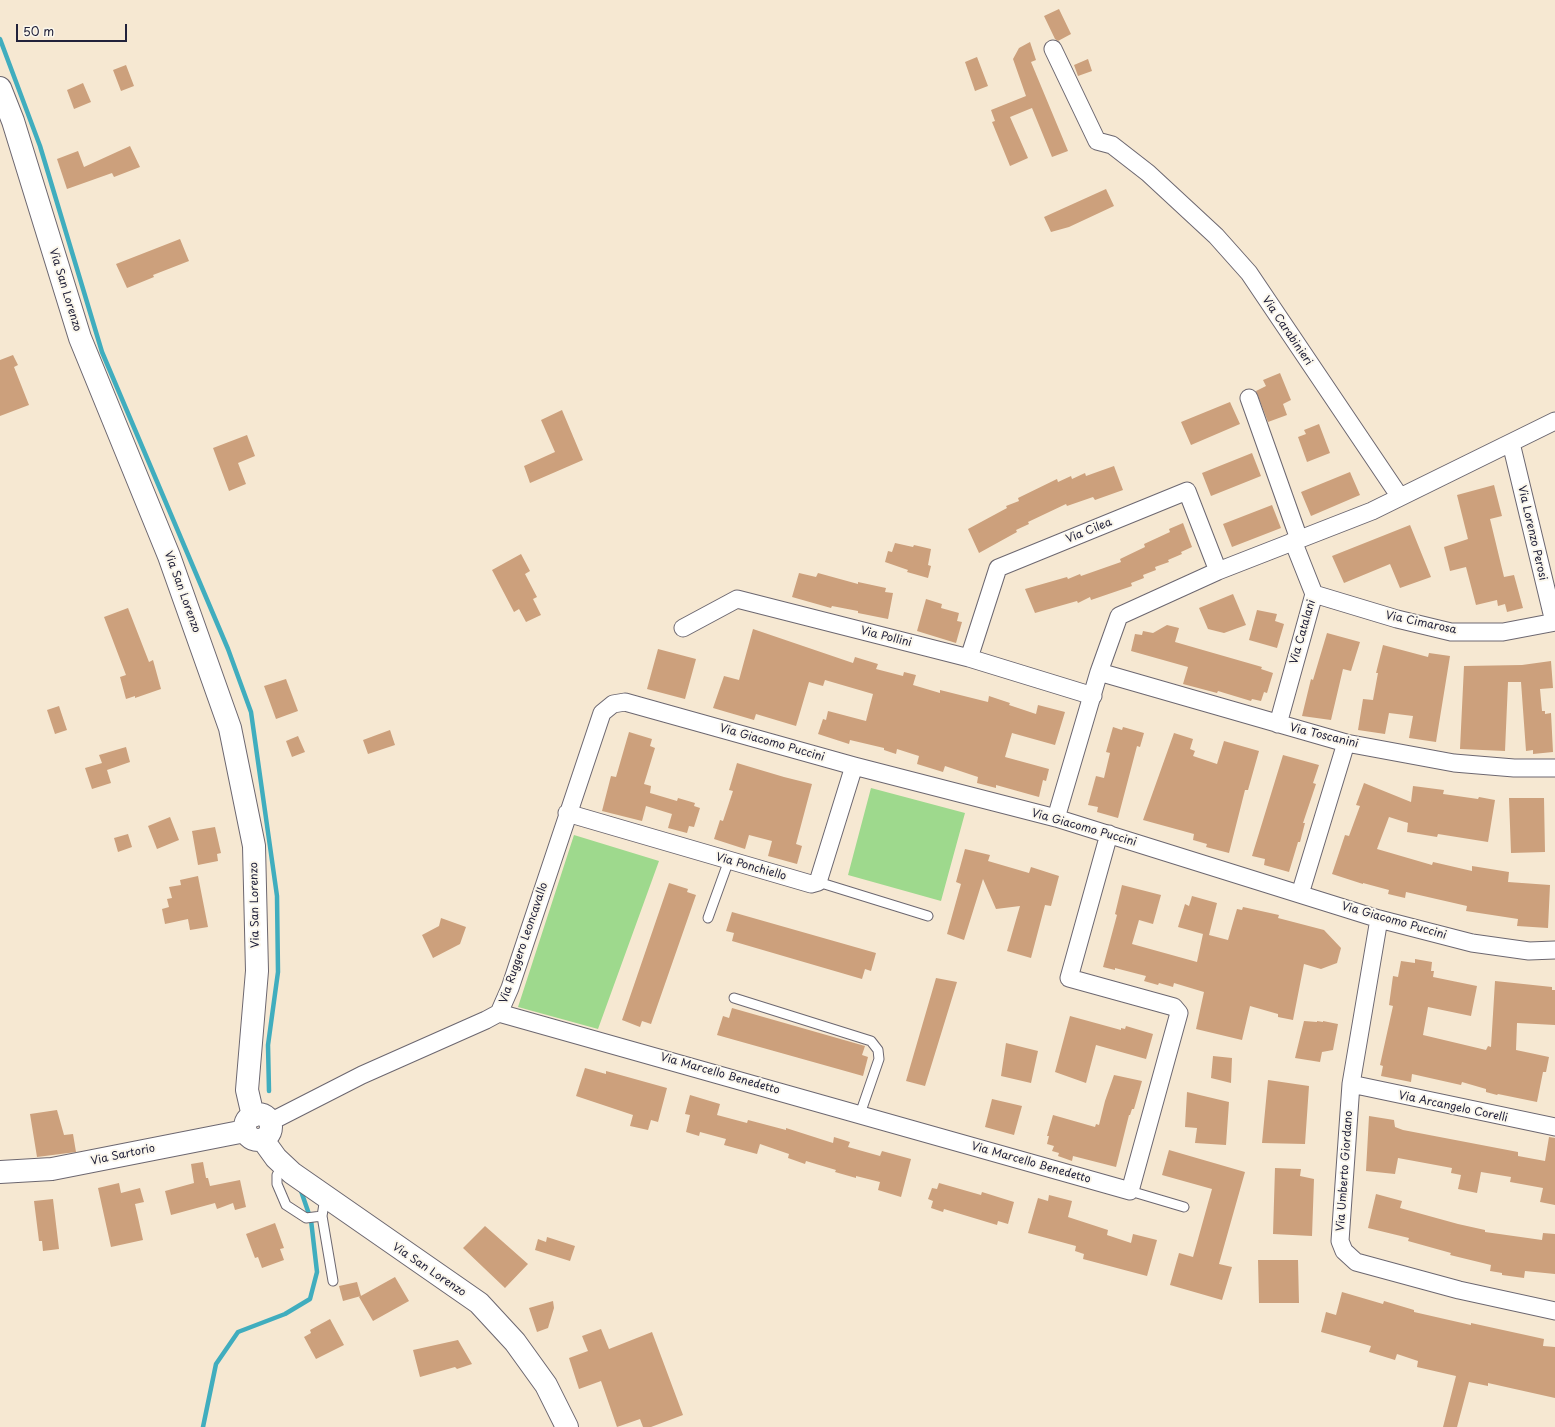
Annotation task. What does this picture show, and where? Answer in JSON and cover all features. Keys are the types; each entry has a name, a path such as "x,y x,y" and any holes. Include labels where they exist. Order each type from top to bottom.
{"street":[{"name":"Via Carabinieri","path":"1054,49 1097,141 1112,145 1148,173 1216,236 1248,273 1400,497"},
{"name":"Via San Lorenzo","path":"0,88 13,121 80,338 169,556 230,728 254,846 257,971 247,1090 258,1127 283,1166 321,1210 479,1303 515,1342 546,1385 567,1427"},
{"path":"1249,398 1296,540"},
{"path":"1056,818 1099,672 1118,616 1218,571 1372,511 1555,421"},
{"name":"Via Lorenzo Perosi","path":"1511,443 1554,622"},
{"name":"Via Cilea","path":"969,658 998,568 1187,491 1218,571"},
{"name":"Via Catalani","path":"1278,724 1314,594 1296,540"},
{"name":"Via Cimarosa","path":"1314,594 1397,619 1451,632 1503,632 1554,622"},
{"name":"Via Pollini","path":"683,628 737,599 969,658 1093,696"},
{"name":"Via Toscanini","path":"1099,672 1346,743 1454,763 1514,768 1555,768"},
{"name":"Via Giacomo Puccini","path":"613,704 625,702 854,766 1056,818 1379,919 1472,943 1529,951 1555,950"},
{"name":"Via Ruggero Leoncavallo","path":"258,1127 362,1075 486,1020 499,1012 510,988 567,813 602,713 613,704"},
{"path":"1300,894 1346,743"},
{"path":"818,882 854,766"},
{"name":"Via Ponchiello","path":"567,813 811,884 818,882"},
{"path":"1109,834 1069,978 1174,1007 1179,1013 1130,1191"},
{"name":"Via Umberto Giordano","path":"1379,919 1351,1084 1340,1241 1347,1256 1356,1262 1459,1290 1555,1311"},
{"name":"Via Marcello Benedetto","path":"499,1012 1130,1191"},
{"name":"Via Arcangelo Corelli","path":"1351,1084 1555,1128"},
{"name":"Via Sartorio","path":"0,1172 52,1169 258,1127"}],"lane":[{"path":"708,918 729,860"},
{"path":"818,882 928,916"},
{"path":"734,998 871,1041 878,1050 879,1059 860,1114"},
{"path":"283,1166 277,1175 276,1184 286,1205 306,1218 321,1210 333,1281"},
{"path":"1130,1191 1184,1207"}],"green space":[{"path":"871,788 965,813 941,901 848,875"},
{"path":"574,835 659,861 598,1029 518,1007"}],"building":[{"path":"1059,9 1071,34 1058,41 1055,39 1044,16"},
{"path":"1030,42 1036,60 1031,62 1068,151 1052,157 1032,108 1010,117 1028,158 1010,166 992,122 995,121 991,110 1026,96 1013,59 1019,48"},
{"path":"977,57 988,86 975,91 965,62"},
{"path":"1088,59 1092,71 1078,76 1074,65"},
{"path":"126,65 134,86 121,91 113,70"},
{"path":"83,83 91,102 74,109 67,90"},
{"path":"130,146 140,167 114,177 112,173 67,189 57,159 78,151 84,167"},
{"path":"1106,189 1114,206 1069,227 1051,232 1044,217"},
{"path":"180,239 189,261 153,275 154,277 127,288 116,264"},
{"path":"13,355 18,365 14,367 29,405 0,416 0,360"},
{"path":"1280,373 1291,400 1283,404 1287,415 1268,422 1256,391 1266,386 1263,380"},
{"path":"1230,402 1240,424 1191,445 1181,422"},
{"path":"562,410 583,460 530,483 524,466 555,452 541,420"},
{"path":"1319,424 1330,453 1307,462 1298,437 1306,434 1304,430"},
{"path":"247,435 255,456 238,463 246,484 229,491 213,448"},
{"path":"1252,453 1261,476 1211,496 1202,473"},
{"path":"1114,466 1123,490 1095,500 1093,497 1067,506 1066,504 1028,522 1029,524 1016,530 1017,532 979,553 968,529 1007,508 1006,506 1019,501 1018,498 1057,479 1058,482 1071,476 1072,479 1085,473 1086,476"},
{"path":"1350,472 1360,495 1311,516 1301,492"},
{"path":"1494,485 1502,516 1490,519 1504,577 1514,575 1523,608 1507,612 1505,604 1498,606 1497,600 1476,605 1466,567 1450,571 1444,547 1468,539 1457,495"},
{"path":"1272,505 1281,528 1232,547 1223,524"},
{"path":"1183,523 1192,547 1181,552 1182,554 1168,560 1169,562 1155,567 1156,570 1143,575 1144,578 1131,583 1132,586 1091,600 1090,597 1078,603 1077,601 1035,613 1025,589 1067,577 1068,579 1080,574 1081,576 1121,562 1120,559 1145,547 1144,544 1170,532 1169,529"},
{"path":"1410,525 1431,577 1400,588 1390,564 1344,583 1332,556"},
{"path":"895,543 931,549 928,565 931,566 928,578 907,572 908,570 885,562 888,551 892,552"},
{"path":"521,554 530,571 525,574 537,597 533,599 541,615 526,622 519,609 514,612 492,570"},
{"path":"799,573 816,577 818,573 858,584 858,582 886,588 885,592 893,593 888,619 858,613 858,611 832,606 831,608 792,597"},
{"path":"1233,594 1246,625 1224,633 1208,629 1199,608"},
{"path":"926,599 942,604 941,608 959,613 957,621 962,622 956,643 917,631"},
{"path":"128,608 149,662 153,660 161,689 135,698 135,696 126,699 120,677 126,675 104,617"},
{"path":"1257,610 1277,614 1275,621 1284,624 1277,648 1249,640"},
{"path":"1167,625 1179,628 1175,642 1262,667 1261,669 1273,673 1267,693 1264,692 1261,701 1252,699 1251,701 1218,691 1217,693 1183,684 1188,667 1131,651 1135,634 1142,635 1143,631 1153,633"},
{"path":"753,629 853,663 855,657 878,664 876,669 903,676 904,672 916,675 913,685 940,693 940,690 988,702 989,696 1010,703 1009,705 1036,714 1038,705 1065,712 1055,745 1012,733 1005,757 1049,769 1046,781 1043,780 1039,797 996,785 996,788 977,783 978,777 945,766 943,772 917,764 919,756 897,749 896,754 884,750 884,748 850,740 849,744 818,734 823,719 826,720 828,711 866,721 873,694 825,680 823,686 809,682 796,726 756,714 754,720 713,708 724,676 739,680"},
{"path":"1327,633 1360,642 1351,671 1343,669 1331,720 1302,716 1311,679 1313,680"},
{"path":"1383,645 1428,657 1429,653 1450,656 1436,742 1409,738 1413,716 1389,713 1385,734 1358,730 1363,699 1373,700 1378,673 1376,673"},
{"path":"658,649 696,659 685,699 647,689"},
{"path":"1551,661 1553,688 1540,689 1542,711 1545,711 1545,714 1551,713 1553,752 1533,754 1533,750 1526,751 1521,682 1508,682 1505,751 1460,749 1464,666 1522,665"},
{"path":"286,679 298,711 276,719 264,686"},
{"path":"59,706 67,730 55,734 47,710"},
{"path":"1113,727 1122,730 1123,727 1144,733 1140,747 1137,746 1118,818 1097,812 1098,807 1088,805 1096,776 1104,778 1110,753 1106,752"},
{"path":"390,730 395,745 368,754 363,740"},
{"path":"629,732 652,739 650,746 655,748 644,784 651,786 650,793 677,801 678,798 695,803 694,806 700,808 694,827 689,826 687,833 668,828 672,814 646,806 642,821 602,811 611,776 616,777"},
{"path":"1174,733 1193,739 1190,749 1195,751 1193,756 1217,764 1224,741 1259,751 1248,790 1245,790 1229,853 1206,847 1207,844 1193,840 1194,834 1143,820"},
{"path":"298,736 305,752 292,757 286,741"},
{"path":"126,747 130,762 107,770 111,783 92,789 85,768 102,763 99,755"},
{"path":"1283,755 1319,765 1313,783 1316,784 1303,823 1305,823 1300,842 1298,842 1289,872 1264,865 1265,859 1252,856"},
{"path":"737,763 812,784 796,844 802,846 797,864 768,856 772,841 749,835 745,849 714,839 720,820 723,821 733,791 729,790"},
{"path":"1364,783 1411,802 1413,786 1444,790 1443,794 1495,800 1488,842 1438,834 1437,837 1407,832 1408,823 1389,817 1377,849 1432,865 1433,862 1472,871 1472,866 1509,872 1508,882 1550,885 1548,928 1517,926 1518,919 1466,911 1467,906 1406,892 1405,898 1388,894 1389,890 1363,884 1332,874 1345,835 1349,836 1360,806 1356,805"},
{"path":"1509,798 1544,798 1545,852 1511,853"},
{"path":"170,817 179,840 157,849 148,826"},
{"path":"215,827 221,853 217,854 218,861 198,865 192,831"},
{"path":"128,834 132,847 118,852 114,838"},
{"path":"965,849 990,855 988,861 1029,873 1031,867 1059,876 1051,906 1045,905 1031,958 1007,951 1020,906 996,909 983,879 964,940 947,934 961,884 956,882"},
{"path":"198,876 208,927 190,930 188,919 165,924 162,909 169,907 167,899 172,898 169,887 181,885 180,880"},
{"path":"669,883 688,889 687,892 696,895 651,1024 642,1021 640,1027 622,1020"},
{"path":"1122,885 1161,895 1153,924 1139,920 1132,944 1197,962 1203,934 1178,927 1185,904 1189,906 1192,896 1217,903 1209,935 1228,940 1237,909 1242,910 1243,907 1279,915 1278,918 1324,930 1341,948 1337,963 1321,969 1304,964 1293,1020 1278,1017 1278,1014 1250,1006 1242,1040 1196,1029 1204,992 1174,983 1173,987 1159,983 1158,985 1144,981 1146,976 1115,968 1115,970 1103,967 1117,915 1115,914"},
{"path":"732,912 876,953 871,971 865,969 862,979 732,941 734,933 726,931"},
{"path":"441,918 466,927 460,944 433,958 422,935 439,926"},
{"path":"1415,959 1432,962 1431,971 1434,971 1433,977 1477,986 1471,1016 1428,1007 1423,1035 1486,1050 1488,1046 1491,1047 1495,981 1552,987 1552,990 1555,990 1555,1025 1517,1023 1516,1050 1549,1057 1546,1072 1543,1072 1537,1102 1497,1095 1486,1092 1486,1089 1462,1082 1461,1085 1412,1074 1411,1082 1381,1076 1383,1066 1380,1065 1393,1006 1389,1005 1393,976 1398,977 1401,961 1415,963"},
{"path":"936,978 957,982 925,1086 906,1081"},
{"path":"732,1008 865,1046 862,1055 868,1057 863,1076 717,1035 723,1016 729,1018"},
{"path":"1070,1016 1121,1030 1121,1028 1125,1029 1126,1026 1153,1034 1146,1059 1096,1045 1086,1083 1055,1072"},
{"path":"1304,1021 1323,1021 1338,1024 1333,1050 1322,1052 1320,1062 1295,1058"},
{"path":"1006,1043 1038,1051 1031,1083 1001,1076"},
{"path":"1213,1056 1232,1058 1231,1083 1211,1078"},
{"path":"585,1068 606,1074 606,1071 667,1088 658,1122 651,1120 648,1130 630,1126 633,1115 576,1096"},
{"path":"1114,1075 1142,1081 1134,1109 1132,1109 1129,1115 1116,1167 1073,1156 1072,1161 1058,1156 1059,1153 1052,1151 1054,1146 1047,1144 1049,1136 1047,1136 1053,1115 1095,1127 1096,1124 1099,1125"},
{"path":"1268,1080 1309,1086 1305,1144 1262,1143"},
{"path":"1187,1092 1229,1102 1226,1145 1195,1143 1197,1128 1185,1127"},
{"path":"690,1095 720,1104 717,1115 747,1123 748,1120 786,1130 786,1128 833,1143 834,1137 850,1142 848,1147 880,1156 882,1151 911,1159 901,1197 878,1190 880,1182 856,1176 856,1178 806,1161 805,1164 788,1158 789,1154 760,1144 757,1154 724,1145 726,1139 700,1132 699,1136 686,1132 690,1115 685,1114"},
{"path":"992,1099 1022,1106 1014,1135 985,1127"},
{"path":"57,1110 64,1135 73,1134 76,1152 37,1157 30,1114"},
{"path":"1369,1116 1394,1120 1395,1127 1403,1130 1518,1152 1518,1156 1545,1161 1549,1137 1555,1138 1555,1205 1540,1202 1543,1188 1510,1182 1511,1177 1481,1172 1477,1193 1458,1189 1461,1175 1451,1173 1452,1168 1398,1158 1395,1174 1366,1171"},
{"path":"1169,1150 1245,1172 1219,1264 1232,1267 1222,1300 1170,1285 1179,1253 1193,1257 1212,1189 1162,1175"},
{"path":"203,1162 206,1178 208,1178 210,1186 240,1180 246,1207 235,1210 233,1203 217,1209 215,1203 171,1215 165,1191 194,1183 191,1164"},
{"path":"1275,1168 1301,1169 1300,1176 1314,1179 1312,1236 1273,1234"},
{"path":"119,1183 121,1193 140,1188 144,1202 135,1204 143,1240 111,1247 98,1188"},
{"path":"939,1183 981,1195 982,1192 1014,1202 1008,1224 998,1221 997,1225 944,1209 943,1212 931,1208 933,1201 928,1199 932,1188 937,1189"},
{"path":"1376,1194 1402,1201 1400,1208 1485,1230 1485,1232 1542,1240 1543,1233 1555,1234 1555,1274 1525,1271 1524,1278 1502,1275 1502,1273 1490,1271 1491,1265 1450,1255 1451,1253 1408,1241 1409,1238 1368,1228"},
{"path":"1049,1195 1072,1201 1068,1217 1108,1230 1107,1235 1131,1243 1133,1234 1157,1240 1147,1276 1083,1259 1084,1254 1075,1251 1076,1246 1028,1233 1038,1198 1048,1201"},
{"path":"53,1199 59,1249 43,1251 42,1241 39,1241 34,1201"},
{"path":"275,1223 284,1248 280,1249 284,1260 262,1268 258,1257 255,1258 246,1234"},
{"path":"485,1226 528,1264 505,1288 463,1248"},
{"path":"547,1237 575,1246 570,1261 535,1250 538,1239 546,1242"},
{"path":"1258,1260 1298,1260 1299,1303 1259,1303"},
{"path":"395,1277 409,1301 373,1321 359,1297"},
{"path":"357,1282 361,1296 343,1301 339,1286"},
{"path":"1342,1292 1383,1304 1384,1301 1414,1310 1414,1312 1544,1339 1543,1346 1555,1347 1555,1398 1488,1383 1488,1386 1469,1382 1457,1427 1443,1427 1456,1376 1417,1367 1418,1361 1397,1354 1395,1360 1369,1352 1371,1346 1321,1332 1326,1312 1336,1315"},
{"path":"553,1301 554,1308 548,1328 537,1332 529,1308"},
{"path":"330,1319 344,1345 316,1359 304,1337 311,1333 310,1330"},
{"path":"601,1329 609,1349 652,1332 683,1415 651,1427 643,1427 640,1419 617,1427 601,1381 579,1389 569,1358 588,1351 582,1336"},
{"path":"458,1340 472,1364 457,1369 455,1367 420,1377 413,1350"}],"waterway":[{"path":"0,39 40,146 102,352 228,649 251,712 277,896 278,972 268,1045 269,1091"},
{"path":"203,1427 216,1364 238,1332 285,1314 310,1299 317,1272 311,1220 300,1188"}]}
